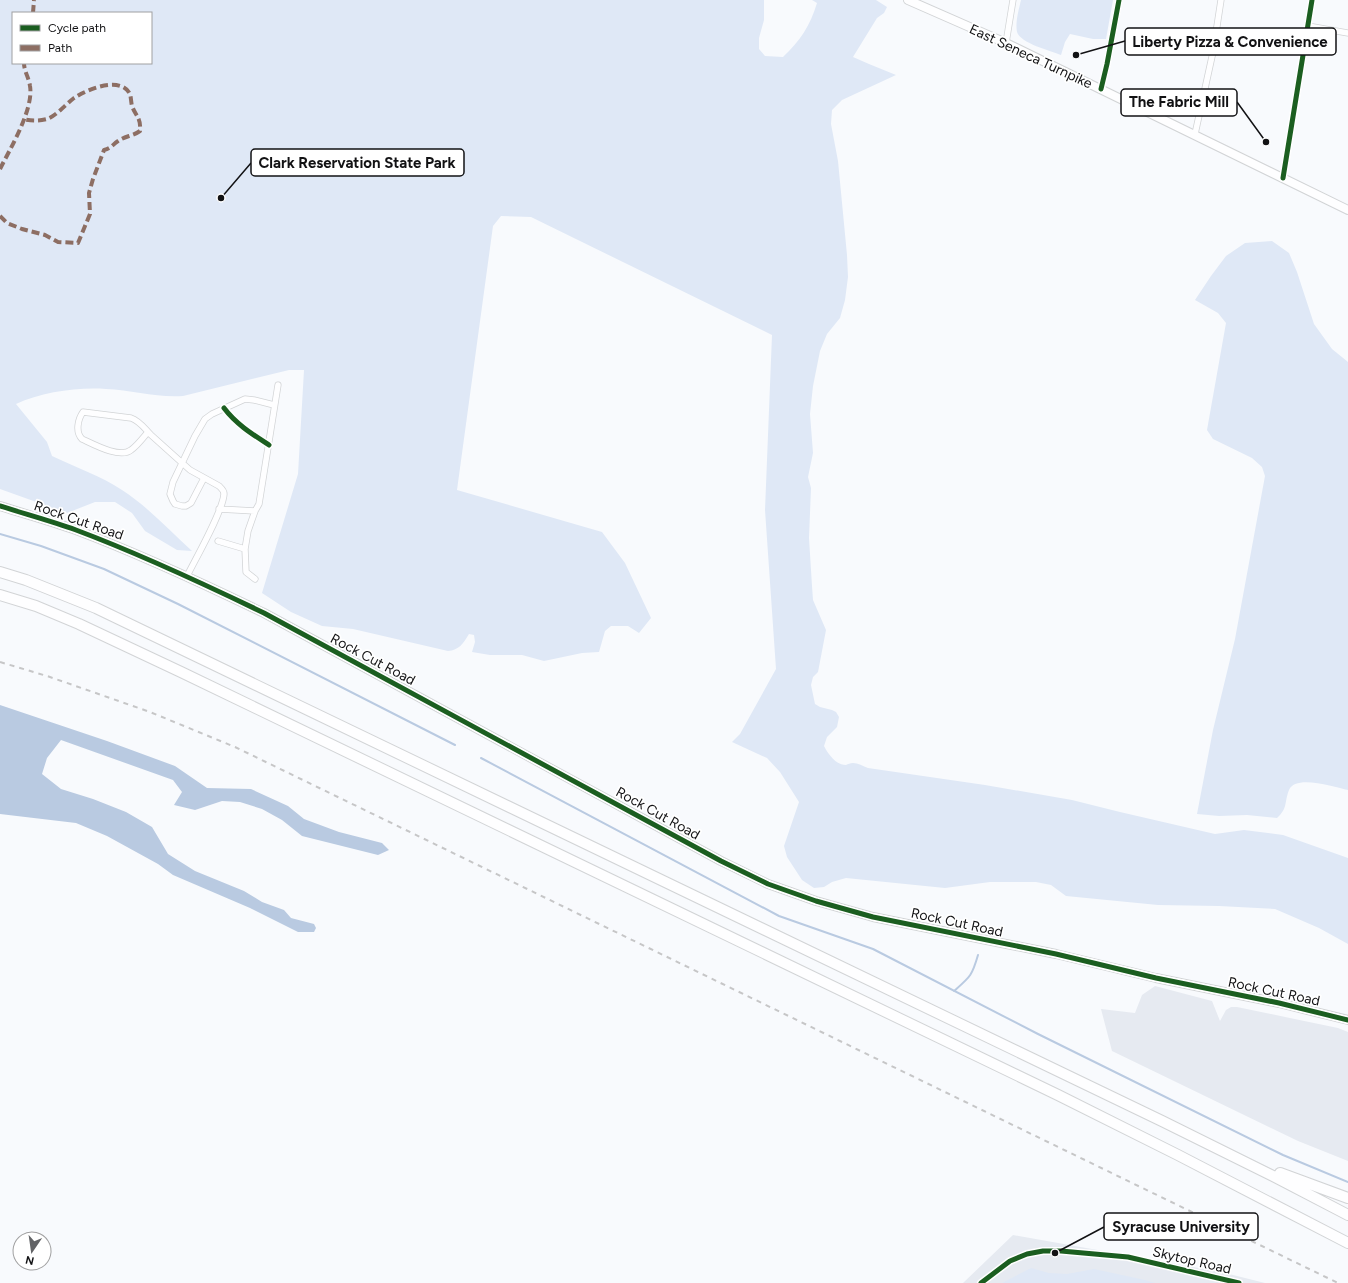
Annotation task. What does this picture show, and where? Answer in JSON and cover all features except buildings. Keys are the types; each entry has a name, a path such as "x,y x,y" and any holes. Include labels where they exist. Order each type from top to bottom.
{"highway":[{"path":"0,572 26,580 96,608 1183,1132 1348,1215"},
{"path":"0,595 36,606 80,624 463,808 1058,1095 1348,1243"},
{"path":"1183,1132 1283,1174 1348,1198"}],"street":[{"name":"East Seneca Turnpike","path":"908,0 1006,43 1348,210"},
{"path":"1006,43 1013,0"},
{"path":"1101,89 1119,0"},
{"path":"1195,134 1213,52 1221,0"},
{"path":"1283,178 1312,0"},
{"path":"1308,26 1348,32"},
{"path":"255,579 246,572 245,550 248,531 259,504 278,385"},
{"path":"204,478 191,502 186,506 175,504 170,494 170,490 195,436 206,419 224,408 246,399 274,406"},
{"path":"224,408 230,416 246,430 269,445"},
{"path":"148,432 132,450 127,453 120,453 101,447 82,439 77,432 80,416 83,412 132,418 137,420 182,464 219,486 223,490 224,494 219,509 187,576"},
{"name":"Rock Cut Road","path":"0,506 75,530 149,559 264,613 721,861 768,884 816,901 873,917 1056,954 1156,978 1348,1020"},
{"path":"219,509 255,511"},
{"path":"218,541 245,550"},
{"name":"Skytop Road","path":"981,1283 1010,1261 1028,1254 1043,1251 1061,1251 1128,1258 1239,1283"}],"shaded area":[{"path":"0,0 764,0 764,20 759,38 759,49 765,56 783,57 808,26 817,3 812,0 876,0 887,7 884,13 877,18 853,57 896,75 842,100 832,110 831,124 838,161 848,277 845,300 840,318 827,334 820,351 813,386 810,414 813,453 808,477 811,488 809,538 813,600 826,630 818,672 813,677 811,685 815,704 836,712 839,717 837,727 827,737 824,746 833,758 842,765 855,763 868,768 985,785 1072,800 1215,834 1244,830 1283,835 1348,858 1348,944 1319,928 1275,909 1158,905 1066,896 1051,885 1036,882 990,882 945,888 846,878 832,882 824,887 814,888 802,880 787,857 784,846 799,802 780,772 767,758 732,742 740,734 776,669 765,510 772,335 531,217 501,216 493,226 457,490 602,532 625,563 651,618 639,633 628,626 611,626 605,631 599,652 582,653 544,661 522,655 490,655 472,652 475,642 474,635 469,634 460,646 448,651 353,629 322,626 291,612 262,593 298,474 304,370 289,370 183,396 164,396 116,390 84,389 49,393 16,404 47,442 52,456 97,476 131,496 192,551 177,550 145,531 132,513 115,502 95,502 67,513 0,489"},
{"path":"1021,0 1113,0 1106,39 1093,39 1070,34 1065,42 1061,55 1043,49 1024,40 1017,32 1017,20"},
{"path":"1272,241 1289,253 1297,272 1314,324 1332,349 1348,362 1348,790 1325,784 1307,782 1293,785 1289,790 1283,811 1277,818 1247,815 1219,816 1197,814 1213,730 1235,639 1265,476 1262,467 1252,458 1213,439 1207,430 1226,323 1218,313 1195,300 1226,256 1245,243"},
{"path":"1155,986 1212,1001 1220,1021 1226,1010 1231,1007 1237,1007 1338,1028 1348,1032 1348,1161 1298,1141 1112,1051 1101,1009 1135,1013 1142,995"},
{"path":"1013,1235 1221,1272 1265,1283 963,1283"},
{"path":"1031,1268 1049,1273 1067,1274 1094,1269 1155,1283 1002,1283"}],"water":[{"path":"0,705 107,741 175,766 207,788 251,789 288,806 304,819 339,832 382,843 389,850 378,855 302,836 282,820 262,809 240,802 222,801 195,810 174,805 182,792 173,780 61,740 47,758 42,774 61,789 93,799 126,812 152,827 168,854 195,871 244,891 262,902 284,910 291,918 314,924 316,928 314,932 298,932 250,908 173,875 158,864 107,836 76,823 0,814"}],"waterway":[{"path":"0,534 41,546 104,569 178,604 455,745"},
{"path":"481,758 779,916 873,949 1038,1034 1283,1155 1348,1182"},
{"path":"954,991 970,976 978,955"}],"railway":[{"path":"0,662 47,676 150,712 235,747 1338,1283"}],"marked path":[{"path":"33,12 34,0"},
{"path":"0,169 20,129 28,106 30,86 24,64"},
{"path":"0,216 7,223 22,229 45,235 58,242 78,243 90,214 89,193 104,150 121,139 140,131 139,120 132,106 130,94 125,88 119,85 103,86 86,91 74,98 57,113 47,119 23,119"}],"cycle path":[{"path":"1101,89 1119,0"},
{"path":"1283,178 1312,0"},
{"path":"224,408 239,424 269,445"},
{"path":"0,506 100,539 171,569 264,613 721,861 768,884 816,901 873,917 1056,954 1156,978 1279,1003 1348,1020"},
{"path":"981,1283 1010,1261 1027,1254 1043,1251 1061,1251 1128,1257 1239,1283"}],"place":[{"name":"Liberty Pizza & Convenience","path":"1076,55"},
{"name":"The Fabric Mill","path":"1266,142"},
{"name":"Clark Reservation State Park","path":"221,198"},
{"name":"Syracuse University","path":"1055,1253"}]}
